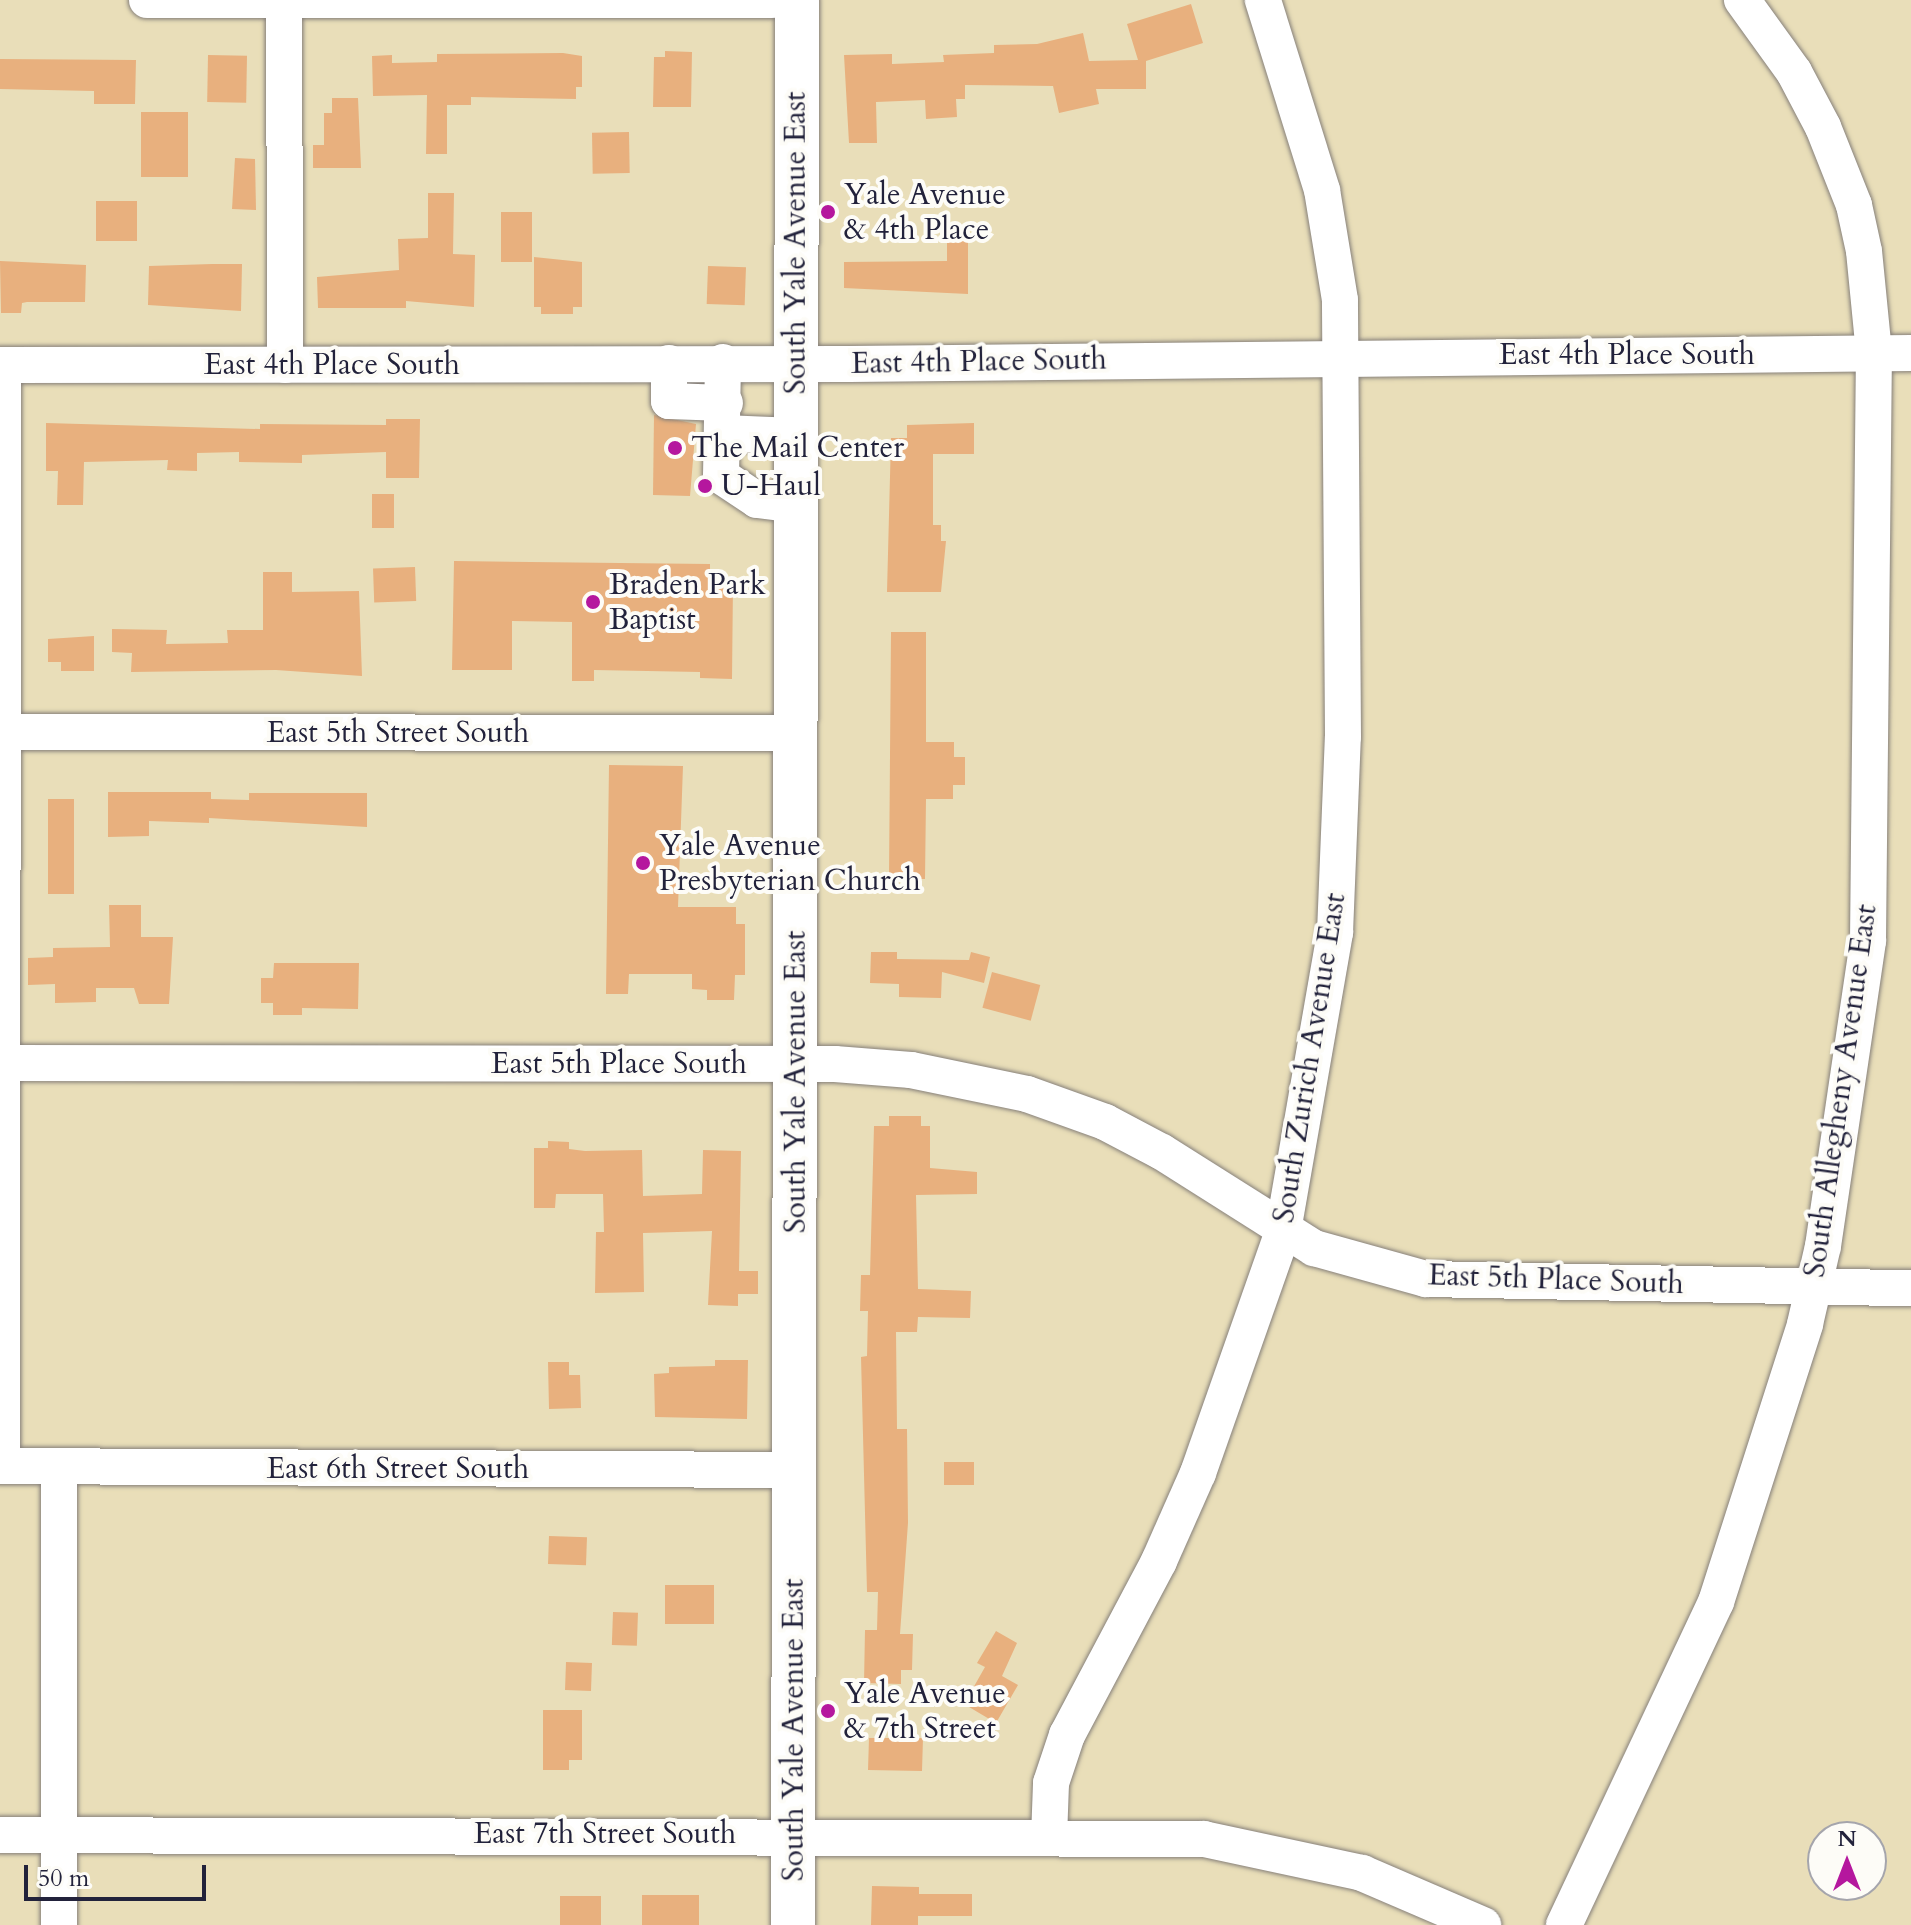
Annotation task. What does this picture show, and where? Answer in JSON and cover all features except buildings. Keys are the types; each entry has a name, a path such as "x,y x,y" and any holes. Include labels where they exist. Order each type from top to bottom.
{"main road":[{"name":"South Yale Avenue East","path":"793,1925 797,0"}],"street":[{"path":"147,0 772,0"},
{"name":"South Zurich Avenue East","path":"1049,1838 1051,1783 1067,1735 1159,1561 1198,1473 1283,1231 1324,1009 1341,846 1342,357 1337,264 1322,190 1263,0"},
{"name":"South Allegheny Avenue East","path":"1564,1925 1635,1783 1716,1602 1815,1286 1868,941 1874,353 1864,251 1839,160 1794,72 1742,0"},
{"path":"284,1 285,365"},
{"name":"East 4th Place South","path":"1,365 796,363 1911,353"},
{"path":"723,362 721,476 757,500 795,505"},
{"path":"669,363 669,401 795,436"},
{"path":"1,365 1,1466"},
{"name":"East 5th Street South","path":"2,732 795,733"},
{"name":"East 5th Place South","path":"2,1063 796,1064 911,1070 1027,1094 1105,1122 1162,1152 1314,1248 1426,1279 1911,1288"},
{"name":"East 6th Street South","path":"1,1466 796,1470"},
{"path":"59,1467 59,1925"},
{"name":"East 7th Street South","path":"0,1835 793,1834 1204,1839 1285,1852 1362,1873 1483,1925"}],"place":[{"name":"Yale Avenue & 4th Place","path":"828,212"},
{"name":"The Mail Center","path":"675,448"},
{"name":"U-Haul","path":"705,486"},
{"name":"Braden Park Baptist","path":"593,602"},
{"name":"Yale Avenue Presbyterian Church","path":"643,863"},
{"name":"Yale Avenue & 7th Street","path":"828,1711"}]}
